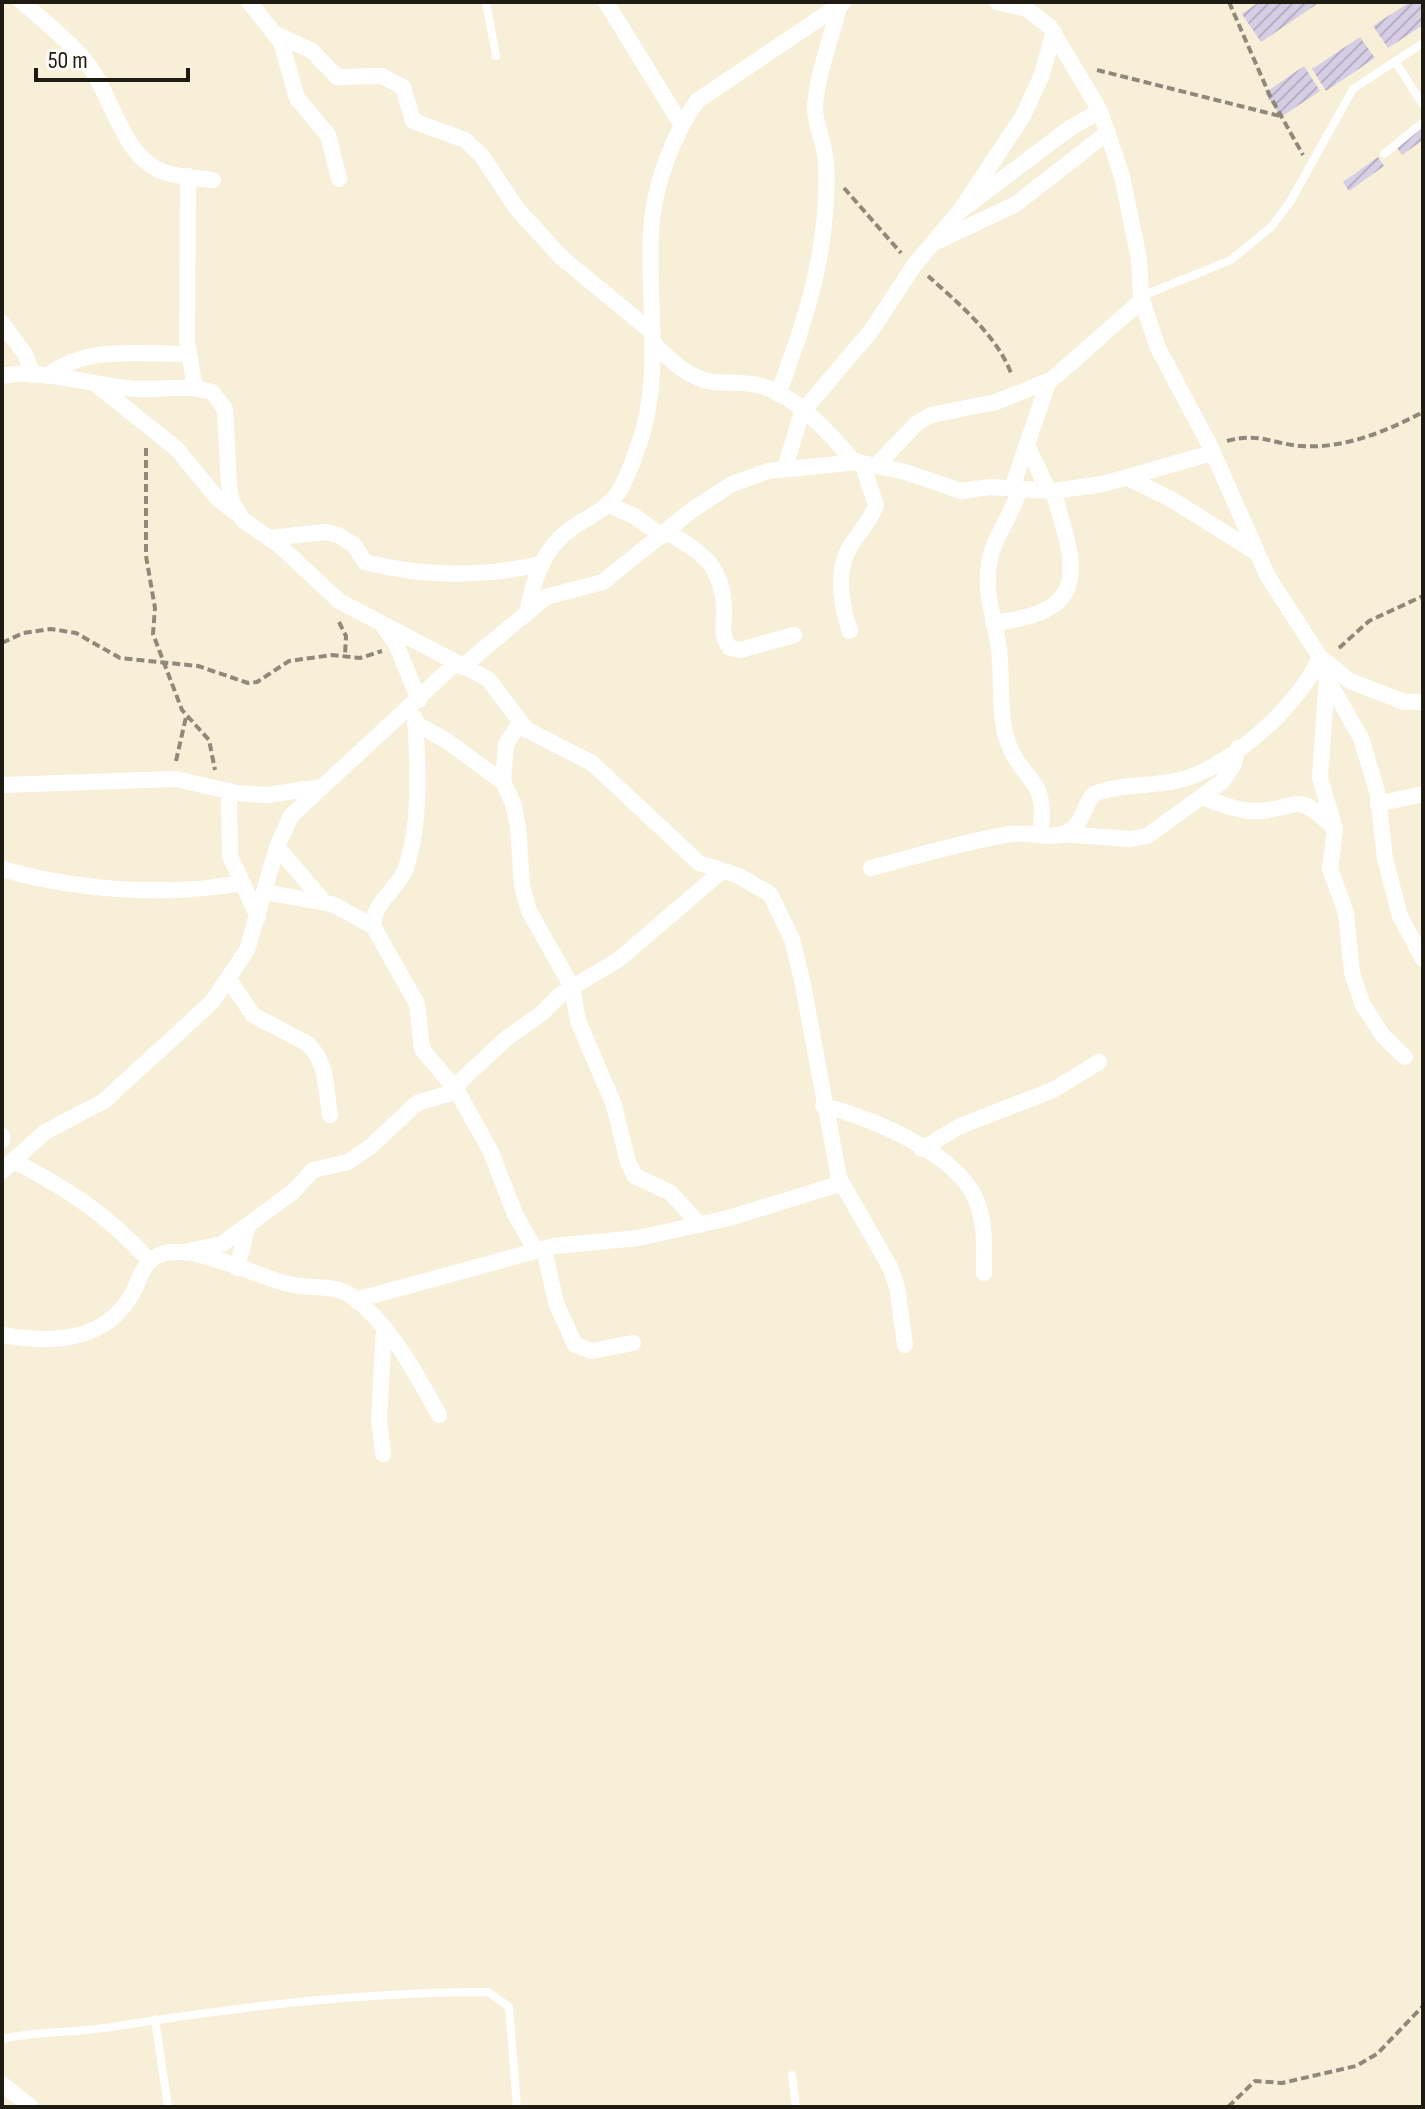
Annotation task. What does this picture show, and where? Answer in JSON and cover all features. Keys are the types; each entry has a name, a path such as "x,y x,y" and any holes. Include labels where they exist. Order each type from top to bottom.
{"street":[{"path":"22,2 88,65 131,144 148,163 162,171 213,180"},
{"path":"249,2 276,34 292,89 328,135 339,179"},
{"path":"606,2 681,124"},
{"path":"997,2 1027,9 1054,32 1100,111 1128,207 1139,259 1142,298 1158,348 1211,450 1267,575 1322,665 1361,738 1378,804 1385,859 1400,916 1423,959"},
{"path":"528,609 541,564 567,532 617,494 641,440 653,338 651,232 654,204 681,124 697,101 770,48 842,4"},
{"path":"778,394 805,323 817,278 823,238 826,170 815,108 842,4"},
{"path":"785,468 802,412 871,331 914,265 960,211 1023,116 1041,77 1054,32"},
{"path":"276,34 312,51 337,77 382,76 403,87 413,121 465,140 482,156 517,209 561,257 653,338 686,373 709,382 758,385 778,394 864,464 876,505 844,564 841,591 850,631"},
{"path":"960,211 1070,128 1100,111"},
{"path":"933,243 1016,204 1107,133"},
{"path":"188,176 189,354 195,388"},
{"path":"1040,835 1044,802 1033,780 1013,754 1004,732 998,643 988,604 990,563 1016,489 1041,397 1051,380 1142,298"},
{"path":"2,323 40,375"},
{"path":"40,375 64,362 84,356 189,354"},
{"path":"2,376 40,375 96,385 195,388 212,392 225,409 229,485 232,502 242,517"},
{"path":"864,464 931,415 996,402 1051,380"},
{"path":"96,385 177,449 217,498 269,538 339,601 488,679 520,723 592,763 699,863 747,880 770,894 792,939 816,1043 823,1106 842,1183 890,1267 897,1287 905,1345"},
{"path":"993,623 1043,613 1066,597 1071,579 1050,491 1027,445"},
{"path":"150,1261 113,1222 82,1198 7,1163 45,1132 104,1101 212,1002 247,950 277,847 291,816 459,665 528,609 546,597 603,582 732,484 785,468 864,464 961,491 1050,491 1128,478 1211,450"},
{"path":"1128,478 1171,499 1257,553"},
{"path":"607,504 699,551 717,572 724,600 723,637 730,648 740,650 794,635"},
{"path":"269,538 326,532 354,545 365,562 426,574 495,573 541,564"},
{"path":"373,926 373,914 405,871 412,839 417,702 397,647 381,623"},
{"path":"1322,665 1384,695 1404,702 1423,702"},
{"path":"1059,834 1074,828 1084,814 1086,802 1094,794 1201,774 1238,748 1286,707 1322,665"},
{"path":"1322,665 1320,778 1335,829 1330,869 1346,913 1352,973 1363,1005 1383,1036 1405,1057"},
{"path":"415,723 447,741 503,782"},
{"path":"520,723 506,744 503,782 516,815 522,886 529,911 572,987 578,1021 614,1105 635,1176 671,1193 700,1225"},
{"path":"871,868 1015,833 1131,839 1147,836 1222,782 1233,766 1238,748"},
{"path":"2,785 176,779 267,795 321,787"},
{"path":"226,790 230,856 258,917"},
{"path":"1378,804 1423,794"},
{"path":"1201,797 1257,811 1287,803 1308,806 1335,829"},
{"path":"277,847 325,903"},
{"path":"2,869 49,883 100,888 220,887 242,883"},
{"path":"2,1335 66,1339 84,1336 122,1308 150,1261 160,1255 222,1244 294,1191 313,1170 348,1162 361,1155 417,1103 456,1089 507,1038 572,987 618,960 721,872"},
{"path":"265,892 325,903 352,912 373,926 417,1004 422,1049 456,1089 491,1152 515,1214 540,1250 566,1331 575,1345 592,1351 633,1343"},
{"path":"228,978 253,1015 308,1044 317,1055 324,1072 330,1115"},
{"path":"922,1149 960,1126 1053,1090 1099,1062"},
{"path":"823,1106 880,1123 955,1171 976,1200 985,1229 984,1273"},
{"path":"356,1300 580,1241 638,1238 700,1225 842,1183"},
{"path":"237,1268 248,1225"},
{"path":"178,1253 290,1285 351,1295 384,1329 439,1415"},
{"path":"383,1454 379,1419 384,1329"},
{"path":"2,2084 31,2107"}],"lane":[{"path":"486,2 496,56"},
{"path":"1142,298 1193,273 1218,266 1248,248 1271,227 1290,202 1353,89 1423,43"},
{"path":"1395,61 1423,105"},
{"path":"1384,154 1423,122"},
{"path":"2,2039 314,2001 488,1992 509,2007 517,2107"},
{"path":"155,2019 168,2107"},
{"path":"792,2075 796,2107"}],"path":[{"path":"1229,2 1280,116 1309,163"},
{"path":"1075,65 1280,116"},
{"path":"826,170 914,265 953,299 1002,354 1011,372 1015,394"},
{"path":"1211,450 1256,436 1297,446 1344,441 1387,431 1423,412"},
{"path":"146,422 146,556 155,608 153,634 186,717 209,740 226,790"},
{"path":"1322,665 1369,621 1423,596"},
{"path":"2,643 23,633 51,629 76,633 120,658 198,666 248,683 257,682 289,661 332,655 360,658 397,647"},
{"path":"176,779 179,737 186,717"},
{"path":"1228,2107 1255,2081 1282,2083 1356,2066 1377,2054 1423,2006"}],"building":[{"path":"1259,2 1320,2 1261,42 1242,14"},
{"path":"1410,2 1423,2 1423,25 1388,48 1373,26"},
{"path":"1360,37 1375,58 1326,91 1312,69"},
{"path":"1304,66 1320,91 1281,117 1265,93"},
{"path":"1423,126 1423,140 1402,155 1395,145"},
{"path":"1378,157 1384,166 1349,191 1343,182"}]}
